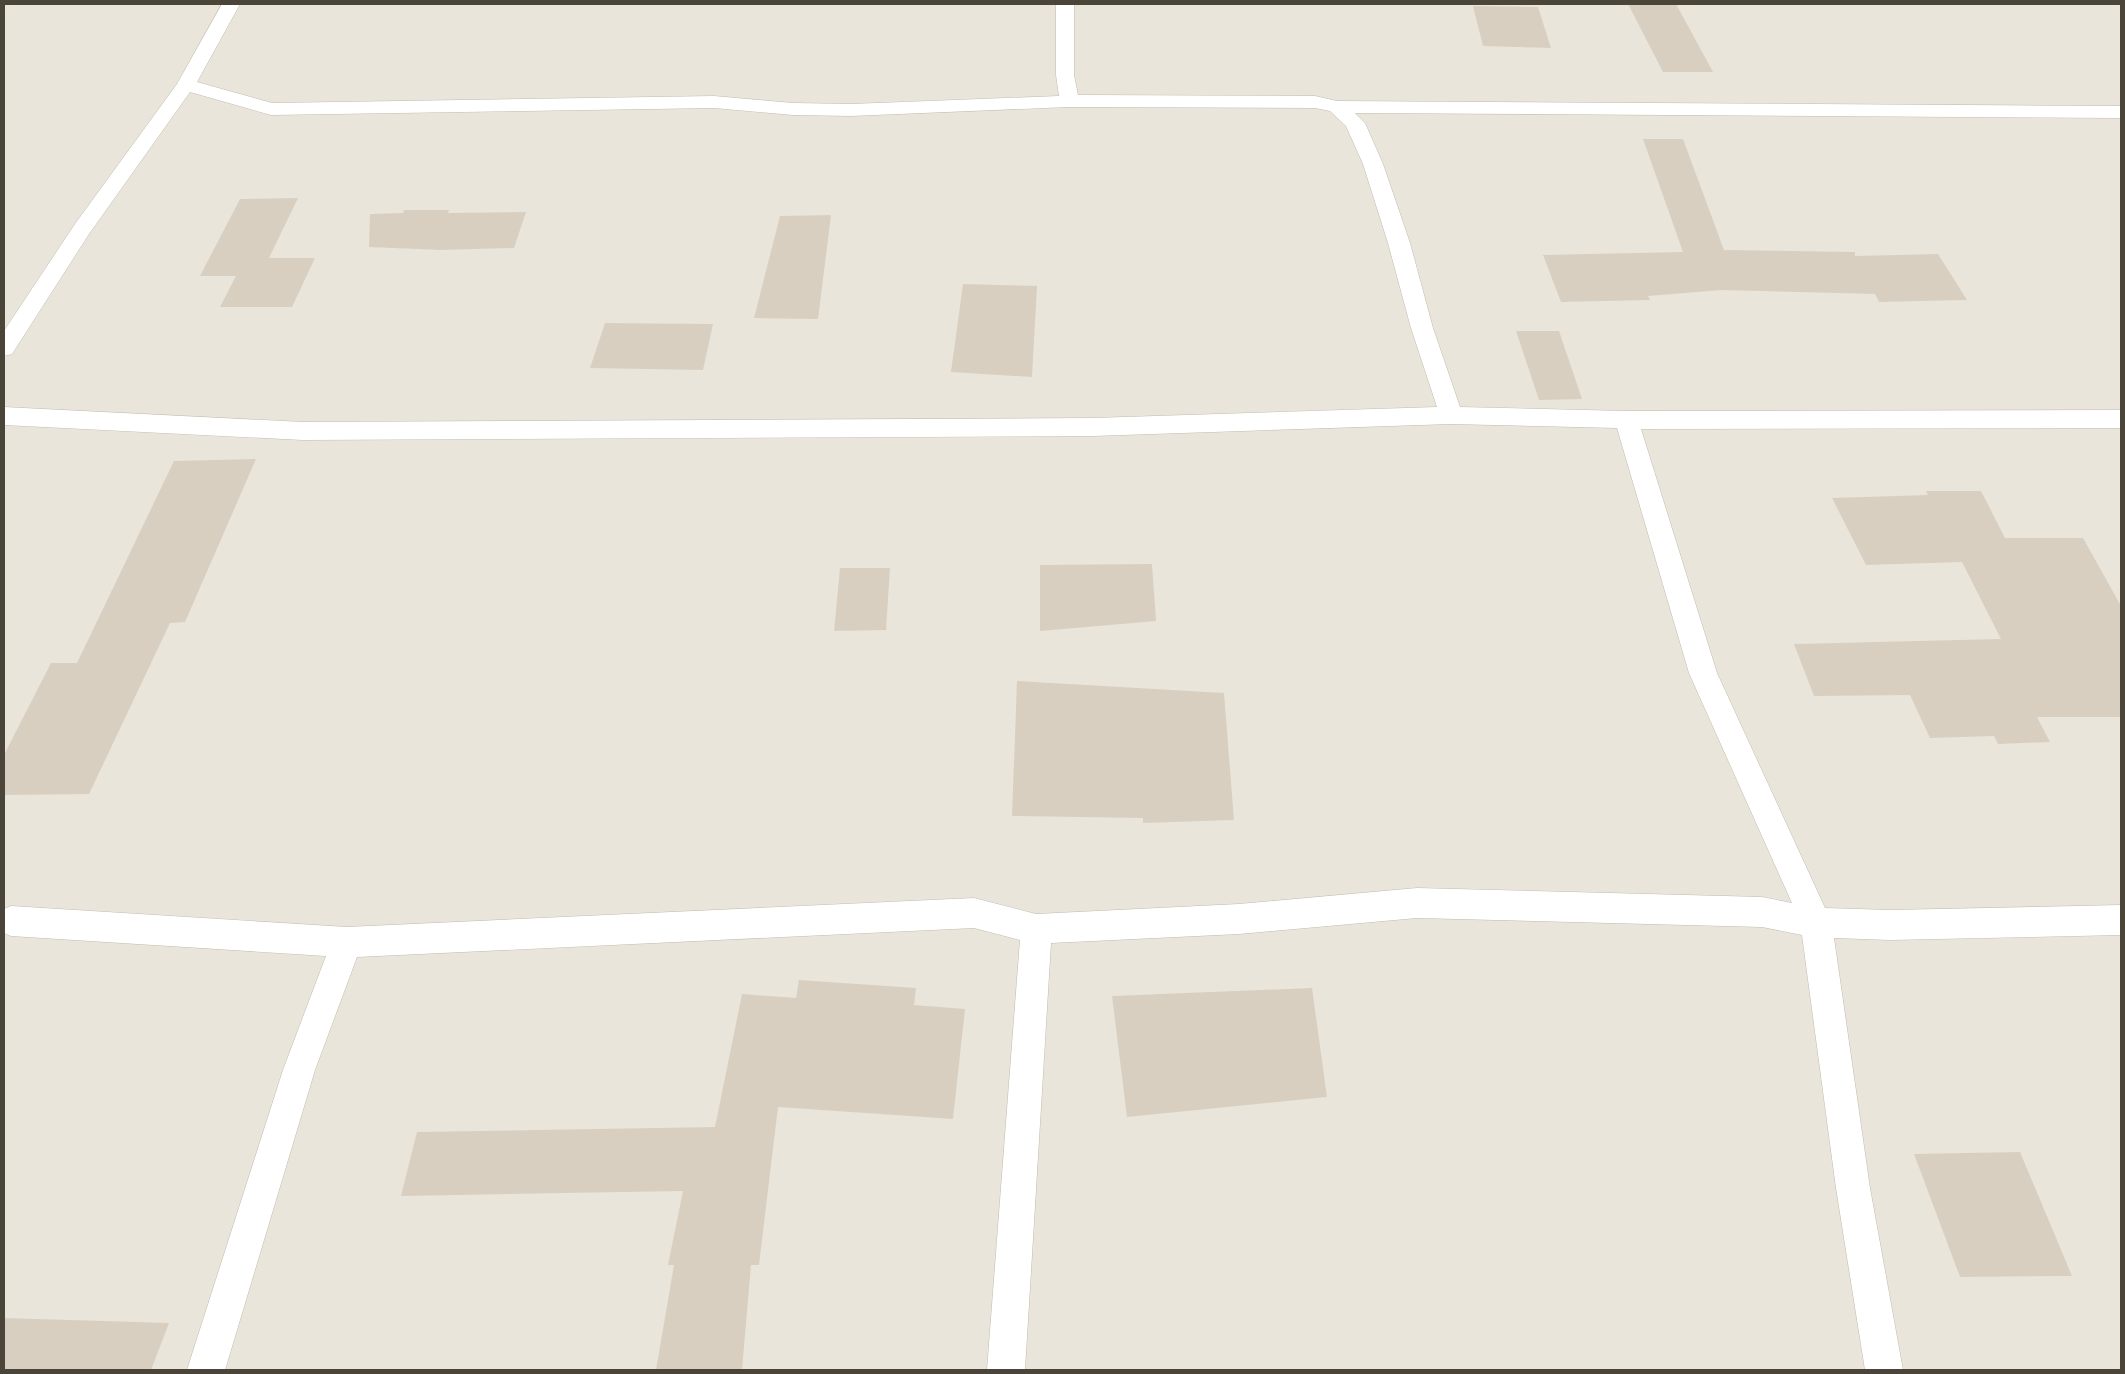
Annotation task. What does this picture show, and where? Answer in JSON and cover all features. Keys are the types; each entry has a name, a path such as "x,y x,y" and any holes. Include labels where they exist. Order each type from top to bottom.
{"street":[{"path":"4,348 82,229 186,85 232,4"},
{"path":"1065,4 1065,75 1069,101"},
{"path":"186,85 271,109 714,102 793,110 851,110 1069,101 1316,102 1337,108 2121,112"},
{"path":"1337,108 1355,123 1373,164 1399,243 1422,328 1451,415"},
{"path":"4,416 322,431 1093,427 1451,415 1626,420 2121,420"},
{"path":"1626,420 1703,673 1816,923 1853,1188 1884,1370"},
{"path":"6,926 347,942 974,913 1036,929 1239,919 1417,903 1762,912 1816,923 1890,925 2121,920"},
{"path":"1006,1370 1036,929"},
{"path":"206,1370 299,1070 347,942"}],"shaded area":[{"path":"4,4 2121,4 2121,1370 4,1370"}],"building":[{"path":"1628,4 1676,4 1713,72 1663,72"},
{"path":"1473,6 1538,7 1551,48 1483,46"},
{"path":"1643,139 1683,139 1724,250 1855,252 1855,256 1938,254 1967,300 1879,302 1875,294 1722,290 1648,296 1650,300 1561,302 1543,255 1683,252"},
{"path":"298,198 269,258 315,258 292,307 220,307 236,276 200,276 240,199"},
{"path":"404,210 449,210 448,213 526,212 514,248 441,250 369,247 370,214 403,213"},
{"path":"831,215 818,319 754,318 780,216"},
{"path":"963,284 1037,286 1032,377 951,372"},
{"path":"605,323 713,324 703,370 590,368"},
{"path":"1516,331 1559,331 1582,399 1539,400"},
{"path":"256,459 185,622 170,623 89,794 4,795 4,755 51,663 77,663 174,461"},
{"path":"1926,491 1981,491 2005,538 2083,538 2121,606 2121,717 2037,717 2050,742 1998,744 1994,736 1930,738 1910,695 1814,696 1794,644 2001,639 1962,562 1866,565 1832,498 1928,495"},
{"path":"1152,564 1156,621 1040,631 1040,565"},
{"path":"840,568 890,568 886,630 834,631"},
{"path":"1017,681 1224,693 1234,820 1143,823 1143,818 1012,816"},
{"path":"799,980 916,988 914,1005 965,1009 953,1119 778,1107 759,1265 751,1265 742,1370 656,1370 674,1265 668,1265 683,1191 401,1196 417,1132 715,1127 742,994 796,998"},
{"path":"1312,988 1327,1097 1127,1117 1112,996"},
{"path":"2020,1152 2072,1276 1960,1277 1914,1154"},
{"path":"4,1318 169,1323 151,1370 4,1370"}]}
